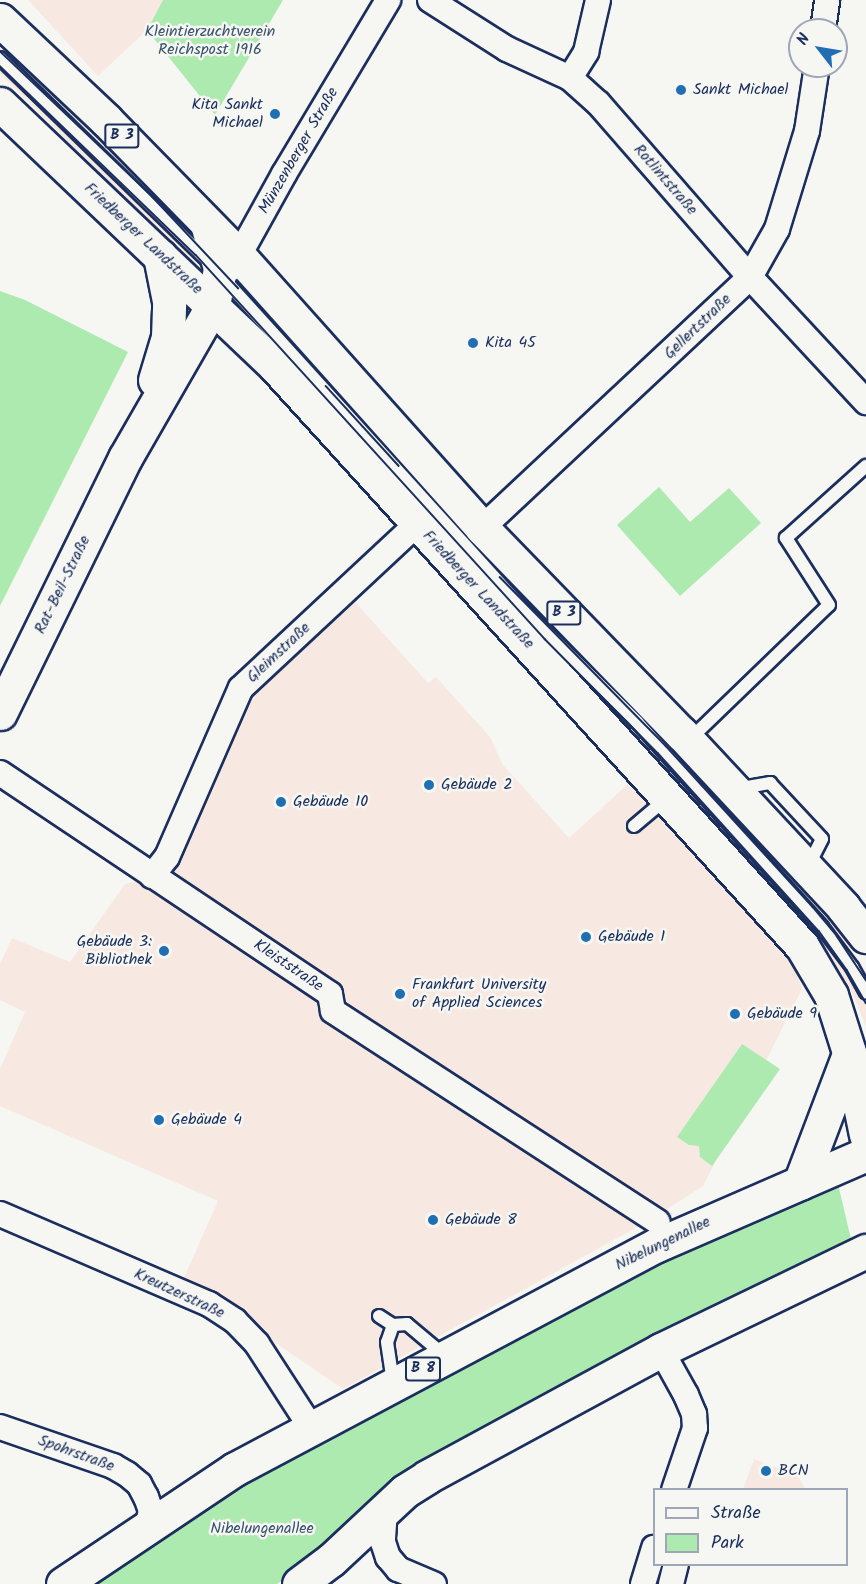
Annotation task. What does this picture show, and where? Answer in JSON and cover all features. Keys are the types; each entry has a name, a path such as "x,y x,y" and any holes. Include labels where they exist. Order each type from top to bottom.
{"main road":[{"name":"Friedberger Landstraße","path":"0,20 106,120 207,224 219,289 276,367 802,946 831,995 849,1052 866,1135"},
{"name":"Friedberger Landstraße","path":"0,104 160,255 219,289 482,528 688,741 807,868 866,936"},
{"name":"Rat-Beil-Straße","path":"125,458 168,337 169,301 160,255"},
{"name":"Rat-Beil-Straße","path":"0,713 125,458 219,289"},
{"path":"800,1183 849,1052"},
{"name":"Nibelungenallee","path":"63,1584 235,1469 657,1245 800,1183 859,1164"},
{"path":"299,1584 331,1560 385,1510 427,1477 661,1350 866,1251"}],"street":[{"name":"Münzenberger Straße","path":"219,289 388,0"},
{"name":"Rotlintstraße","path":"430,0 507,49 570,78 598,103 750,277 866,402"},
{"path":"570,78 586,52 598,0"},
{"path":"825,18 827,0"},
{"name":"Gellertstraße","path":"482,528 750,277 777,230 807,131 815,78"},
{"name":"Gleimstraße","path":"152,876 167,857 242,688 417,524"},
{"name":"Kleiststraße","path":"0,773 330,994 333,1011 658,1222"},
{"name":"Kreutzerstraße","path":"0,1214 209,1304 235,1321 257,1344 312,1429"},
{"path":"661,1350 694,1414 695,1428 676,1488"},
{"name":"Spohrstraße","path":"0,1427 113,1466 127,1474 139,1484 146,1497 151,1511 147,1527"},
{"path":"385,1510 382,1542 388,1557 398,1569 434,1584"},
{"path":"643,1584 653,1551"},
{"path":"671,1584 676,1566"}],"lane":[{"name":"Friedberger Landstraße","path":"0,58 163,215 219,289 514,599 637,722 815,918 842,952 866,992"},
{"path":"688,741 829,605 786,538 866,466"},
{"path":"634,826 667,798"},
{"path":"379,1316 393,1325 407,1324 447,1356"},
{"path":"393,1325 387,1342 394,1385"}],"shaded area":[{"path":"28,0 163,0 147,30 98,76"},
{"path":"0,44 189,225 196,267 0,74"},
{"path":"237,280 492,560 683,758 835,925 866,971 866,1026 850,988 837,973 839,971 807,925 660,763 581,682 229,301"},
{"name":"Frankfurt University of Applied Sciences","path":"355,602 428,683 436,677 490,737 503,765 569,838 628,784 792,960 802,989 703,1186 652,1219 343,1389 183,1280 218,1201 0,1106 0,1069 25,1012 0,1000 0,964 12,938 70,962 125,884 153,877 182,856 252,694"},
{"name":"BCN","path":"754,1459 798,1476 804,1488 743,1488"}],"green space":[{"name":"Kleintierzuchtverein Reichspost 1916","path":"163,0 283,0 215,115 147,30"},
{"path":"0,291 25,300 128,352 0,606"},
{"path":"659,487 690,522 729,488 761,523 680,596 617,525"},
{"path":"742,1044 780,1069 712,1166 700,1157 699,1146 689,1145 677,1137"},
{"name":"Nibelungenallee","path":"838,1184 851,1239 705,1311 390,1484 300,1568 277,1584 79,1584 210,1498 639,1263"}],"tram line":[{"path":"0,51 148,192 238,288"},
{"path":"0,66 196,255 545,639 658,753 819,931 847,970 866,1003"},
{"path":"326,386 399,466"},
{"path":"500,577 666,746 813,907 837,936 866,980"}],"place":[{"name":"Sankt Michael","path":"681,90"},
{"name":"Kita Sankt Michael","path":"275,114"},
{"name":"Kita 45","path":"473,343"},
{"name":"Gebäude 2","path":"429,785"},
{"name":"Gebäude 10","path":"281,802"},
{"name":"Gebäude 1","path":"586,937"},
{"name":"Gebäude 3: Bibliothek","path":"164,951"},
{"name":"Frankfurt University of Applied Sciences","path":"400,994"},
{"name":"Gebäude 9","path":"735,1014"},
{"name":"Gebäude 4","path":"159,1120"},
{"name":"Gebäude 8","path":"433,1220"},
{"name":"BCN","path":"766,1471"}]}
